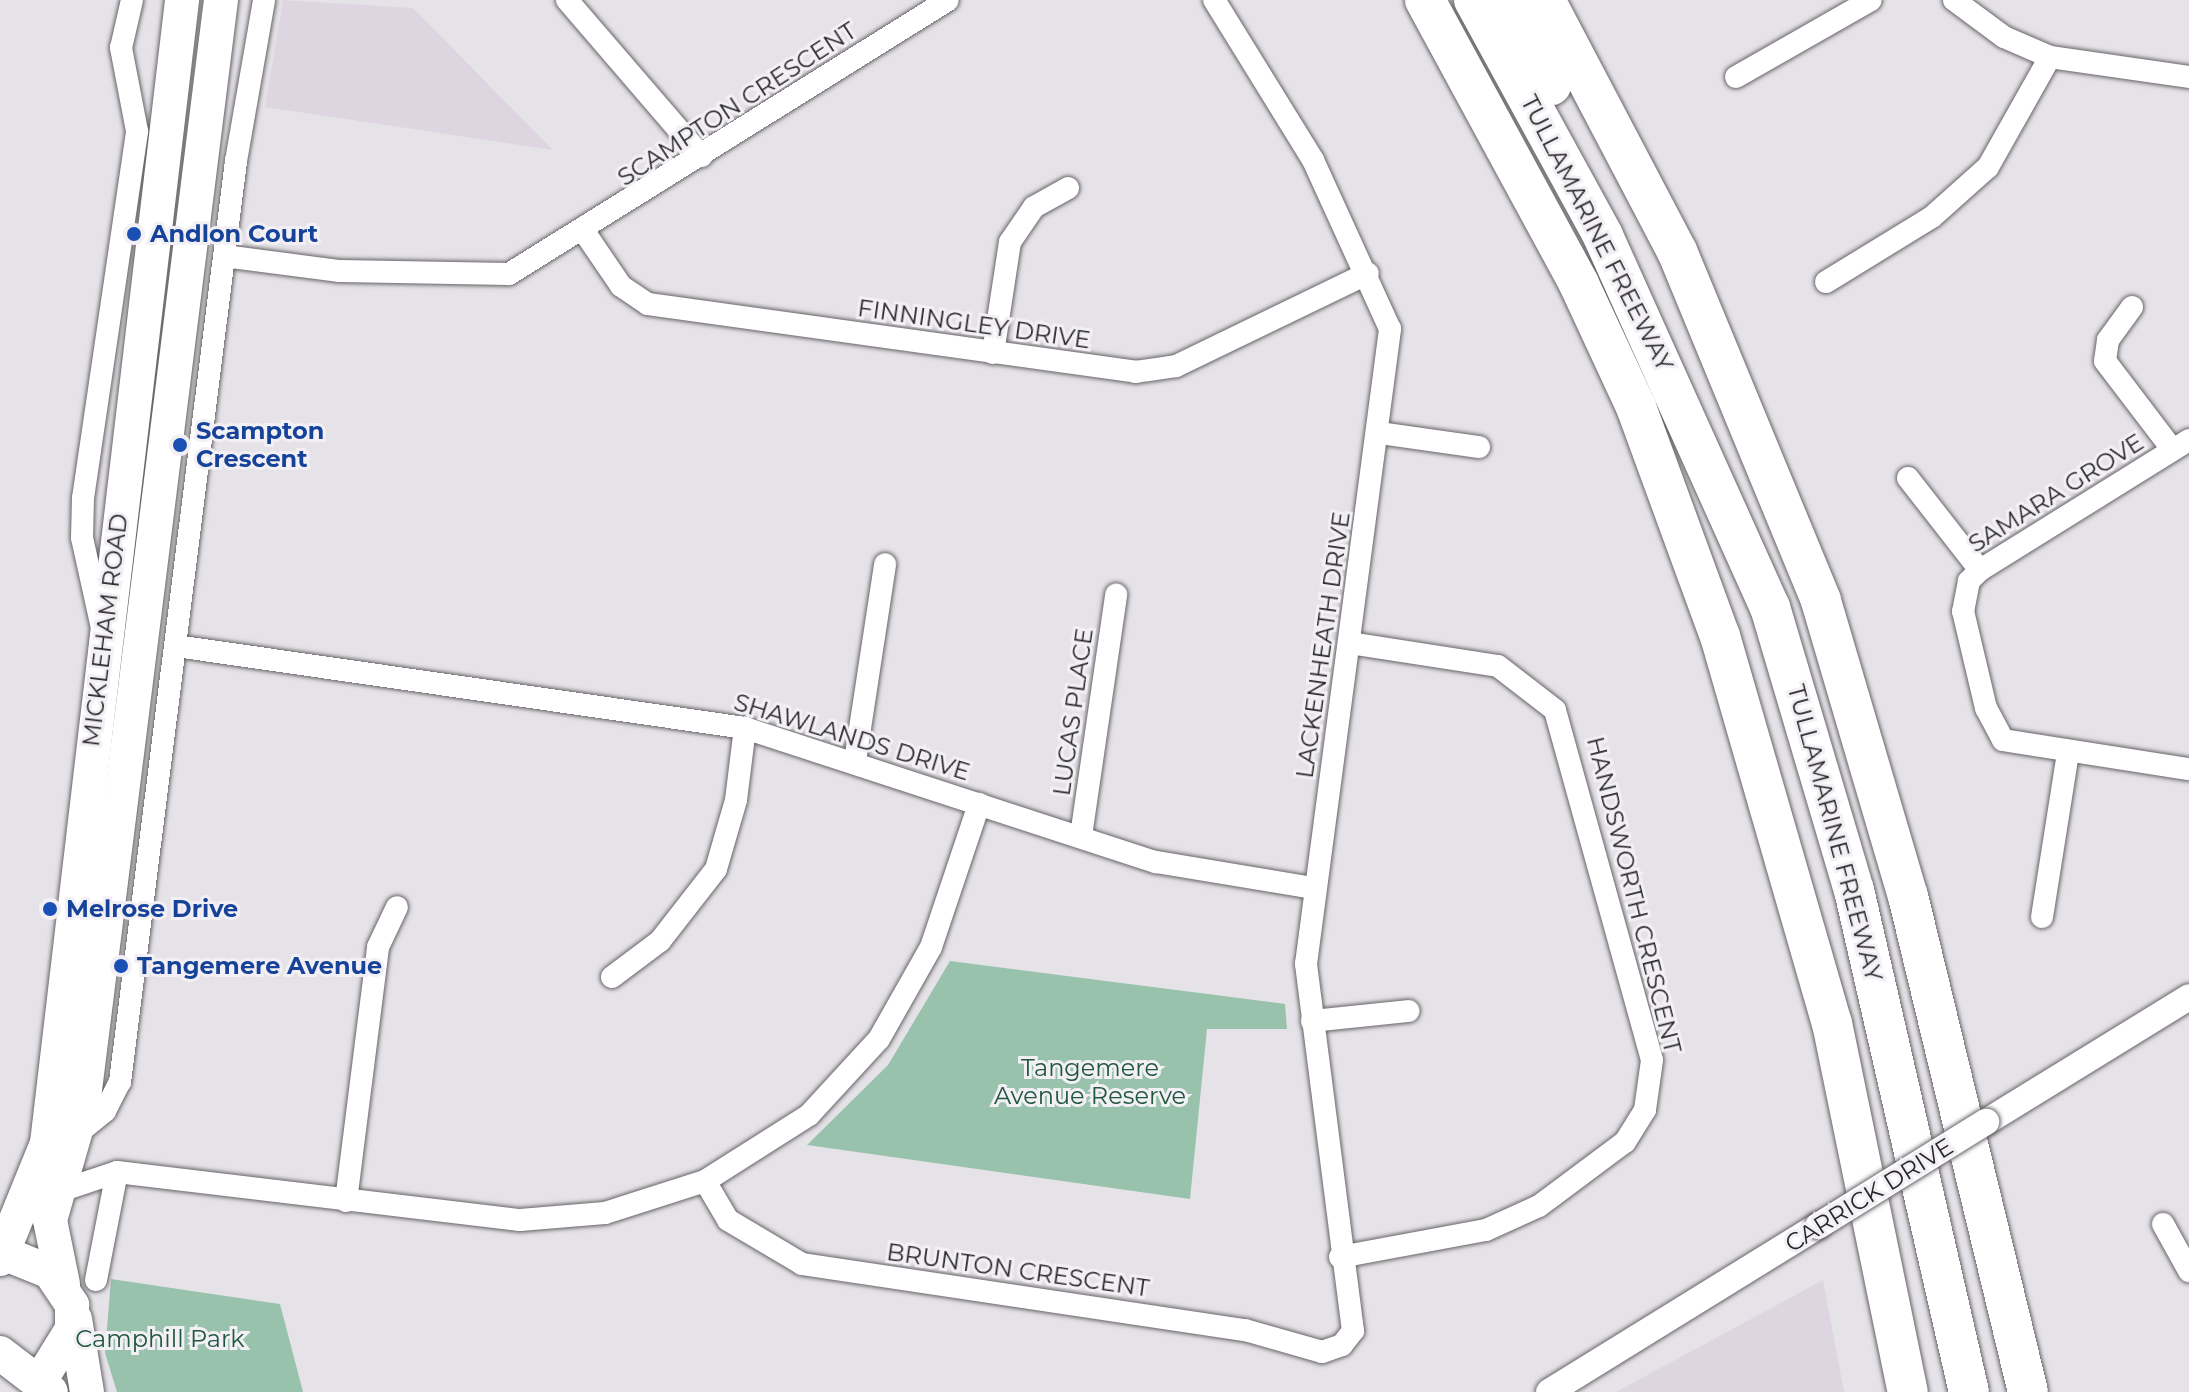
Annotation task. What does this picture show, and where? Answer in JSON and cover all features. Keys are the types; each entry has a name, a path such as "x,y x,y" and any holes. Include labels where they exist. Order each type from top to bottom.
{"highway":[{"name":"TULLAMARINE FREEWAY","path":"1425,0 1579,284 1636,407 1720,636 1832,1023 1908,1392"},
{"name":"TULLAMARINE FREEWAY","path":"1474,0 1603,236 1741,533 1819,757 1969,1392"},
{"path":"1507,0 1633,257 1741,533"},
{"path":"1545,0 1677,251 1821,601 1908,896 2028,1392"},
{"path":"1982,1212 2016,1392"}],"main road":[{"name":"MICKLEHAM ROAD","path":"75,1319 79,1282 51,1245 28,1203 47,1143 71,898 182,0"},
{"name":"MICKLEHAM ROAD","path":"1,1254 28,1203 76,1139 109,900 221,0"},
{"path":"128,448 165,455"},
{"path":"71,898 109,900"},
{"path":"1,1254 79,1282"},
{"path":"0,1353 41,1388 75,1319"},
{"path":"75,1319 87,1392"}],"street":[{"name":"MICKLEHAM ROAD","path":"76,1139 105,1111 120,1082 236,161 264,0"},
{"path":"567,0 701,156"},
{"name":"LACKENHEATH DRIVE","path":"1214,0 1313,160 1368,273 1390,329 1379,433 1313,888 1306,964 1340,1257 1355,1320 1350,1337"},
{"path":"1736,77 1871,0"},
{"path":"1954,0 2004,37 2050,57 2189,77"},
{"path":"105,637 84,551 83,498 137,131 121,48 133,1"},
{"name":"SCAMPTON CRESCENT","path":"224,256 468,277 509,274 585,233 938,3"},
{"path":"1826,282 1932,217 1988,167 2050,57"},
{"path":"196,193 236,161"},
{"path":"993,353 1010,242 1034,207 1068,188"},
{"name":"FINNINGLEY DRIVE","path":"585,233 621,286 648,304 993,353 1157,371 1368,273"},
{"path":"2132,307 2108,340 2105,361 2181,444"},
{"path":"1379,433 1479,447"},
{"name":"SAMARA GROVE","path":"2181,444 1980,570 1969,581 1963,611 1995,732 2019,746 2189,769"},
{"path":"1908,478 1928,512 1980,570"},
{"path":"156,530 183,587"},
{"path":"855,761 885,564"},
{"name":"LUCAS PLACE","path":"1081,836 1116,595"},
{"name":"HANDSWORTH CRESCENT","path":"1340,1257 1486,1230 1539,1206 1625,1142 1645,1110 1652,1060 1555,710 1498,666 1349,643"},
{"name":"SHAWLANDS DRIVE","path":"176,646 745,728 855,761 1171,866 1313,888"},
{"path":"125,771 167,714"},
{"path":"612,977 660,941 716,869 736,800 745,728"},
{"path":"2042,917 2068,753"},
{"path":"28,1203 117,1172 346,1201 538,1220 605,1213 705,1181 809,1115 879,1039 931,947 979,804"},
{"path":"346,1201 378,947 397,907"},
{"name":"CARRICK DRIVE","path":"1549,1392 2189,997"},
{"path":"1312,1021 1408,1011"},
{"path":"76,1139 117,1172"},
{"path":"79,1282 117,1172"},
{"name":"BRUNTON CRESCENT","path":"705,1181 728,1220 802,1264 1231,1328 1322,1352 1350,1337"},
{"path":"2163,1224 2189,1271"}],"shaded area":[{"path":"283,0 413,8 553,150 265,107"},
{"path":"1823,1280 1844,1392 1616,1392"}],"green space":[{"name":"Tangemere Avenue Reserve","path":"950,961 1285,1004 1287,1029 1207,1029 1190,1199 807,1145 888,1065"},
{"name":"Camphill Park","path":"111,1279 280,1304 303,1392 117,1392 105,1353"}],"place":[{"name":"Andlon Court","path":"134,234"},
{"name":"Scampton Crescent","path":"180,445"},
{"name":"Melrose Drive","path":"50,909"},
{"name":"Tangemere Avenue","path":"121,966"}]}
